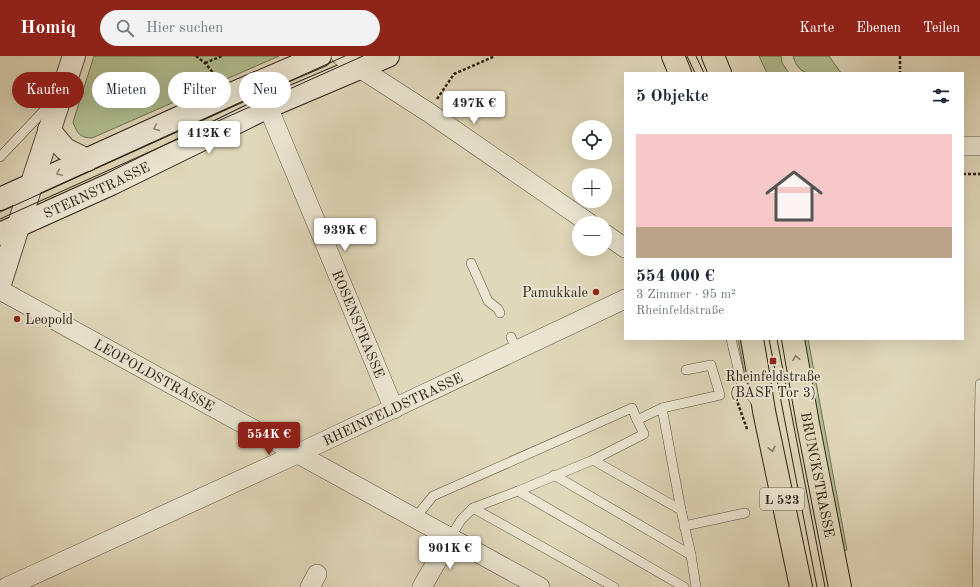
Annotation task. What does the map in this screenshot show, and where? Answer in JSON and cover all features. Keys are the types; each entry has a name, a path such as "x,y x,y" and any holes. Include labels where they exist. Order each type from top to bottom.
{"main road":[{"path":"231,94 320,56"},
{"name":"STERNSTRASSE","path":"291,97 388,56"},
{"path":"673,56 680,72"},
{"path":"714,56 720,72"},
{"path":"67,72 71,58"},
{"path":"0,284 9,230 31,186 57,108"},
{"path":"0,199 200,108"},
{"name":"STERNSTRASSE","path":"9,230 111,184 266,108"},
{"path":"49,130 65,148 87,160"},
{"name":"L 523","path":"752,340 764,411 801,587"},
{"name":"BRUNCKSTRASSE","path":"793,340 840,587"}],"street":[{"path":"341,56 428,112 578,216"},
{"name":"ROSENSTRASSE","path":"268,108 394,409"},
{"path":"964,146 980,146"},
{"path":"612,239 624,247"},
{"name":"LEOPOLDSTRASSE","path":"0,290 540,587"},
{"name":"RHEINFELDSTRASSE","path":"7,587 394,409 514,344 624,299"},
{"path":"422,587 450,538"}],"lane":[{"path":"0,157 47,108"},
{"path":"471,263 488,302 498,309 500,313"},
{"path":"731,340 742,385 764,411"},
{"path":"637,420 662,408 720,394 711,365 686,370"},
{"path":"977,587 980,384"},
{"path":"415,518 433,496 632,408 644,434 593,460 473,508 461,520 450,538"},
{"path":"662,408 696,587"},
{"path":"593,460 681,510"},
{"path":"554,475 691,555"},
{"path":"518,491 684,587"},
{"path":"473,508 614,587"},
{"path":"684,526 745,513"}],"path":[{"path":"196,56 205,63 213,72"},
{"path":"205,63 222,56"},
{"path":"439,96 454,74 495,56"},
{"path":"900,56 900,72"},
{"path":"964,174 980,174"}],"green space":[{"path":"94,56 279,56 243,72 239,72 239,74 231,77 231,72 168,72 168,105 92,138 82,136 76,129 73,122 77,108 84,108 84,87"},
{"path":"759,56 781,56 782,63 788,72 767,72"},
{"path":"793,56 829,56 840,72 805,72 796,64"},
{"path":"738,340 744,340 749,386 745,377"},
{"path":"803,340 808,340 847,550 843,551"}],"tram line":[{"path":"0,212 345,56"},
{"path":"0,219 363,56"},
{"path":"687,56 695,72"},
{"path":"696,56 704,72"},
{"path":"769,340 817,587"},
{"path":"777,340 825,587"}],"place":[{"name":"Pamukkale","path":"596,292"},
{"name":"Leopold","path":"17,319"},
{"name":"Rheinfeldstraße (BASF Tor 3)","path":"773,361"}]}
